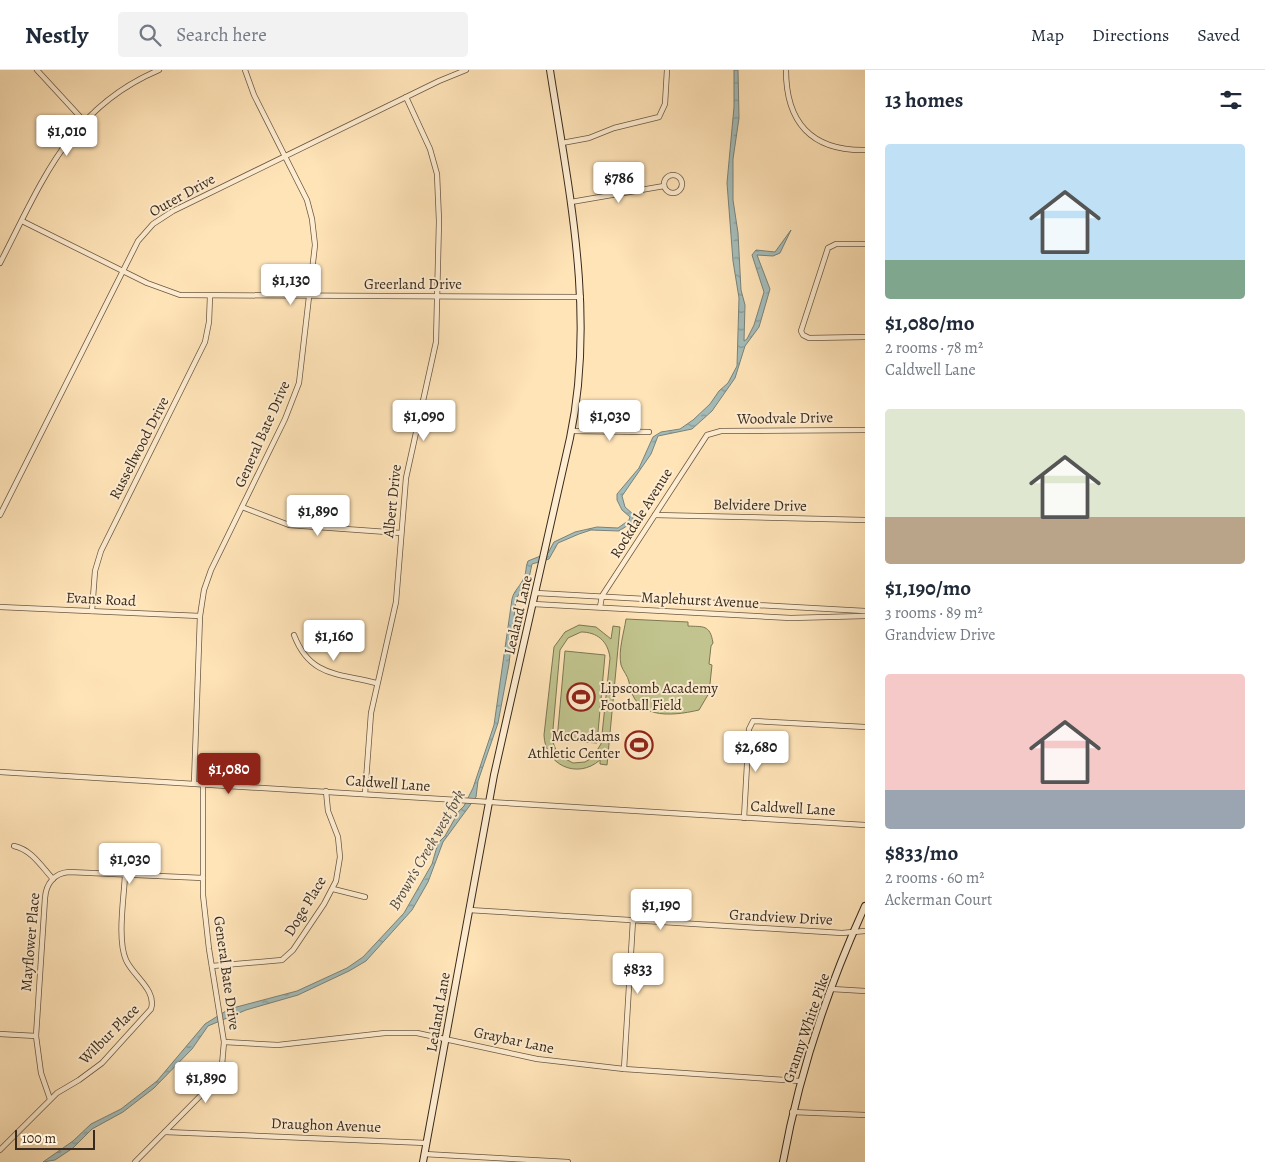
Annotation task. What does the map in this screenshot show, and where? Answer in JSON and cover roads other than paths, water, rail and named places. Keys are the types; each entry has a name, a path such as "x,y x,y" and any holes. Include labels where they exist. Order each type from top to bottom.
{"street":[{"path":"37,70 84,120"},
{"path":"0,263 50,165 84,120 127,86 159,70"},
{"name":"General Bate Drive","path":"194,783 200,616 207,580 285,419 297,389 315,245 312,219 307,200 254,95 245,70"},
{"name":"Outer Drive","path":"0,515 122,270 143,233 173,211 406,97 466,70"},
{"name":"Lealand Lane","path":"422,1162 447,1038 489,802 572,431 580,357 581,297 571,202 550,70"},
{"path":"562,143 589,138 614,128 651,120 660,115 666,104 667,70"},
{"path":"786,70 789,103 797,120 806,132 820,141 836,147 865,150"},
{"name":"Albert Drive","path":"365,794 369,732 376,683 395,610 406,478 435,350 438,297 437,174 430,149 406,97"},
{"path":"660,115 666,120"},
{"path":"673,175 680,177 683,184 680,191 674,194 667,192 664,186 666,178 673,175"},
{"path":"571,202 664,186"},
{"name":"Greerland Drive","path":"22,221 172,293 210,296 310,297 581,297"},
{"path":"865,244 836,244 829,247 802,329 803,335 809,338 865,337"},
{"name":"Russellwood Drive","path":"92,611 95,571 101,551 205,342 209,322 210,296"},
{"name":"Woodvale Drive","path":"706,435 721,431 865,430"},
{"path":"572,431 649,432"},
{"name":"Rockdale Avenue","path":"600,607 602,596 706,435"},
{"path":"242,507 289,525 401,533"},
{"name":"Belvidere Drive","path":"655,515 865,520"},
{"name":"Maplehurst Avenue","path":"536,593 865,611"},
{"name":"Maplehurst Avenue","path":"533,604 791,618 865,616"},
{"name":"Evans Road","path":"0,607 200,616"},
{"path":"294,635 304,656 314,666 376,683"},
{"path":"744,818 749,729 753,721 865,727"},
{"name":"Caldwell Lane","path":"0,772 865,825"},
{"name":"General Bate Drive","path":"135,1162 212,1084 222,1065 224,1042 212,966 203,878 203,784"},
{"name":"Doge Place","path":"212,966 282,960 297,945 334,889 339,870 340,851 338,837 328,811 326,791"},
{"path":"14,846 32,855 53,879"},
{"name":"Mayflower Place","path":"50,1099 40,1066 36,1036 45,892 53,879 66,872 203,878"},
{"name":"Wilbur Place","path":"0,1150 50,1099 102,1063 151,1009 150,994 129,966 123,951 125,875"},
{"path":"334,889 366,897"},
{"name":"Granny White Pike","path":"783,1162 800,1081 853,931 865,906"},
{"name":"Grandview Drive","path":"469,910 834,932 865,931"},
{"path":"624,1069 634,920"},
{"path":"832,989 865,991"},
{"name":"Graybar Lane","path":"224,1042 278,1045 398,1032 447,1038 537,1059 624,1069 800,1081"},
{"path":"0,1034 36,1036"},
{"path":"792,1112 865,1115"},
{"name":"Draughon Avenue","path":"165,1132 426,1143"},
{"path":"424,1154 568,1162"}],"water":[{"path":"734,70 738,70 739,118 733,159 733,200 738,233 741,290 745,305 744,341 754,325 764,292 752,255 756,250 775,252 791,230 780,253 773,256 757,255 770,289 759,327 745,346 735,378 712,411 692,429 658,436 651,454 622,496 625,507 633,514 633,522 619,531 591,530 579,534 558,543 549,559 532,564 529,578 516,599 509,664 498,723 478,781 476,797 443,842 428,882 412,910 366,961 349,971 298,995 246,1010 208,1026 192,1049 154,1088 123,1112 92,1129 73,1148 55,1160 43,1162 73,1141 91,1124 121,1109 157,1081 205,1024 229,1009 297,991 347,968 363,957 404,913 432,864 438,843 445,836 473,788 494,725 512,599 525,575 528,561 548,553 554,542 575,532 597,527 618,528 629,520 630,517 622,510 617,500 617,494 639,468 653,437 661,432 680,429 693,420 728,383 737,366 739,298 733,261 727,183 734,107"}],"place":[{"name":"Lipscomb Academy Football Field","path":"581,697"},
{"name":"McCadams Athletic Center","path":"639,745"}],"water label":[{"name":"Brown's Creek west fork","path":"427,850"}]}
